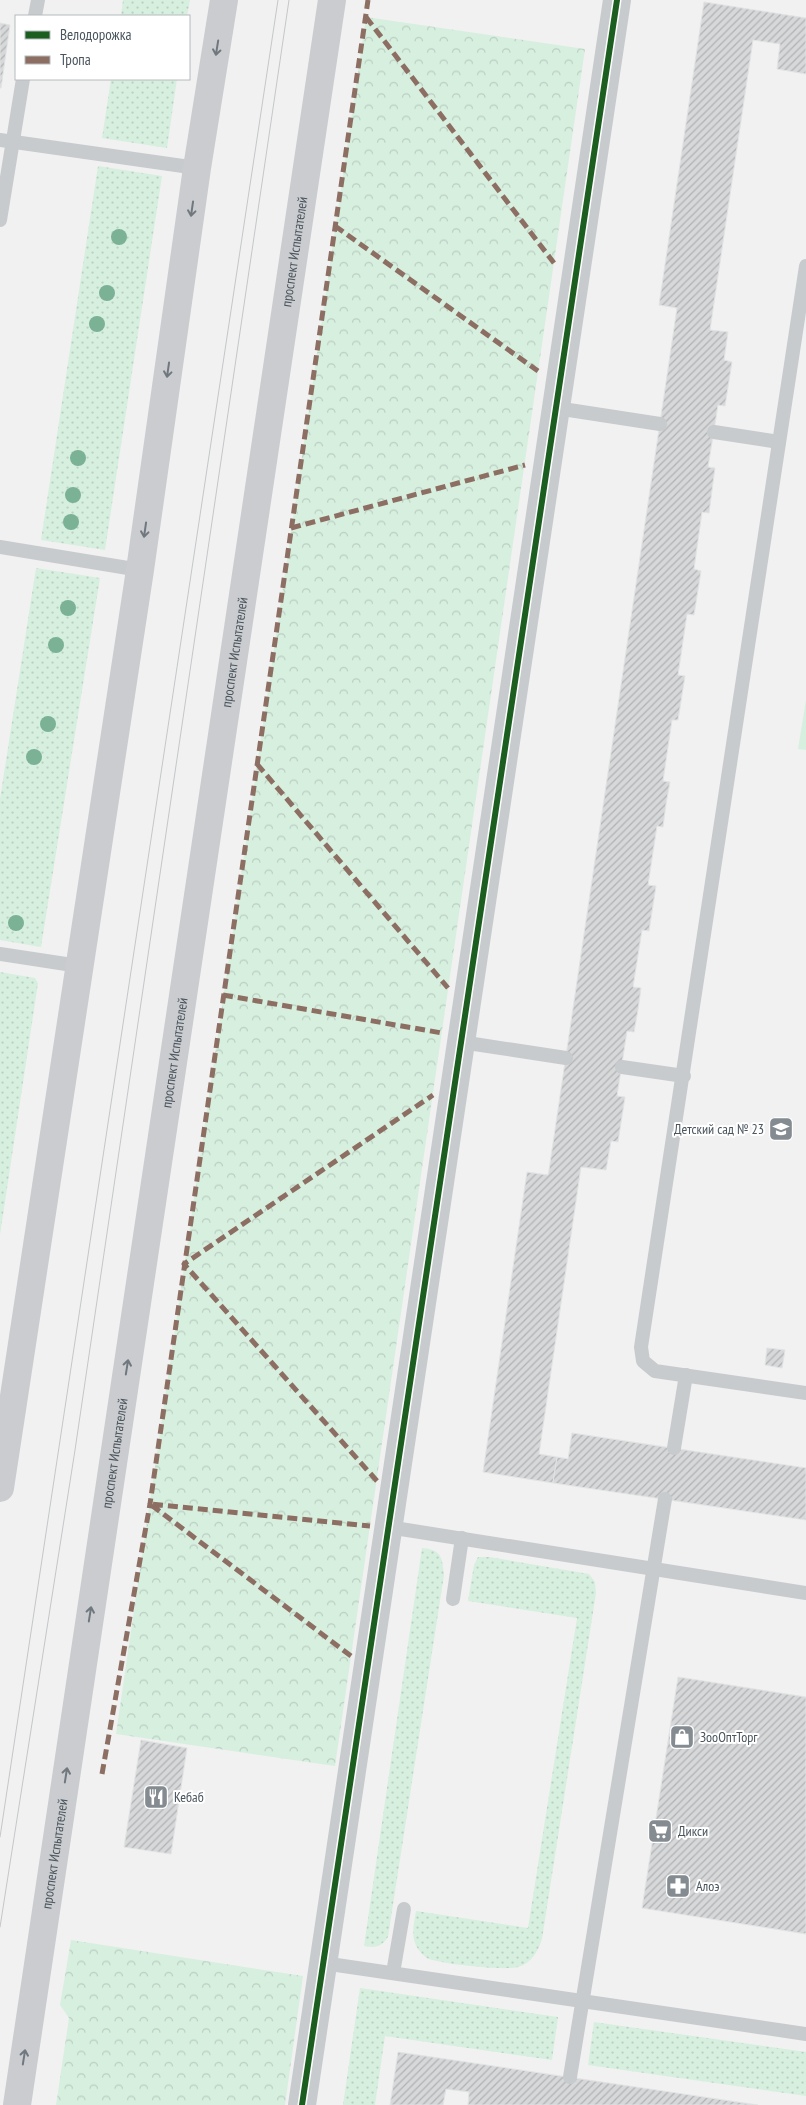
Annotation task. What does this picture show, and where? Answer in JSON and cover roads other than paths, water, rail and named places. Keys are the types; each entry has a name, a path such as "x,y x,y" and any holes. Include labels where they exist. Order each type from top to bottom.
{"main road":[{"path":"0,1488 3,1454 140,570 197,168 224,0"},
{"name":"проспект Испытателей","path":"17,2105 332,0"}],"street":[{"path":"302,2105 617,0"}],"lane":[{"path":"35,15 38,0"},
{"path":"0,220 6,141 23,80"},
{"path":"6,141 197,168"},
{"path":"806,266 684,1076 641,1348 643,1361 655,1371 806,1393"},
{"path":"556,408 660,424"},
{"path":"714,432 779,442"},
{"path":"0,548 140,570"},
{"path":"0,954 79,966"},
{"path":"461,1042 566,1058"},
{"path":"622,1067 684,1076"},
{"path":"674,1448 686,1376"},
{"path":"570,2077 665,1500"},
{"path":"388,1528 806,1593"},
{"path":"453,1598 462,1538"},
{"path":"393,1973 404,1909"},
{"path":"323,1963 806,2034"}],"tram line":[{"path":"0,1837 278,0"},
{"path":"0,1927 75,1450 289,0"}],"place":[{"name":"Детский сад № 23","path":"781,1129"},
{"name":"ЗооОптТорг","path":"682,1737"},
{"name":"Кебаб","path":"156,1797"},
{"name":"Дикси","path":"660,1831"},
{"name":"Алоэ","path":"678,1886"}]}
